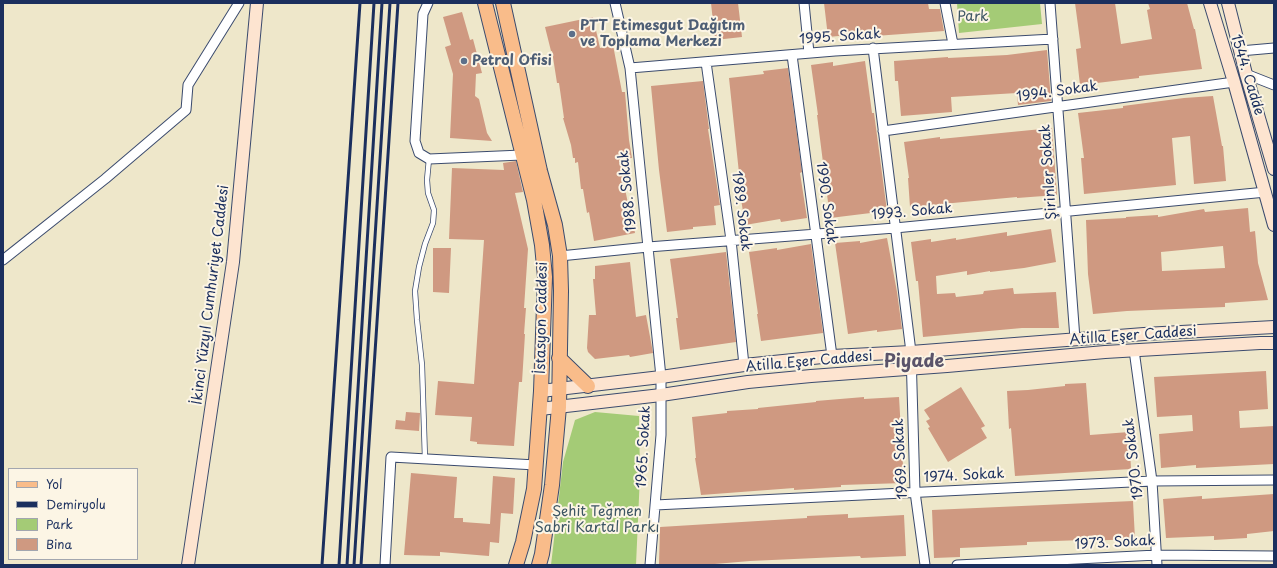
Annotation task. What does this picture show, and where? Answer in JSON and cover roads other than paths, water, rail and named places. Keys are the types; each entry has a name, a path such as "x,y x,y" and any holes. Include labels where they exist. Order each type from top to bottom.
{"main road":[{"name":"İkinci Yüzyıl Cumhuriyet Caddesi","path":"188,565 233,262 257,3"},
{"name":"İstasyon Caddesi","path":"485,3 534,200 545,277 541,392 534,489 523,542 516,565"},
{"name":"İstasyon Caddesi","path":"503,3 560,256 561,291 558,407 552,485 539,565"},
{"name":"1544. Cadde","path":"1210,3 1266,192 1274,225"},
{"name":"1544. Cadde","path":"1228,3 1246,74 1274,169"},
{"name":"Atilla Eşer Caddesi","path":"541,392 744,365 832,356 1274,327"},
{"name":"Atilla Eşer Caddesi","path":"540,409 661,395 748,382 811,376 1134,350 1274,343"},
{"path":"559,358 588,386"}],"street":[{"path":"3,260 105,179 186,110 188,85 239,3"},
{"path":"428,3 423,14 414,141 419,153 429,159 522,155"},
{"name":"1988. Sokak","path":"615,3 630,68 661,377"},
{"path":"804,3 809,53"},
{"path":"945,3 953,44"},
{"name":"Şirinler Sokak","path":"1050,3 1075,339"},
{"name":"1995. Sokak","path":"630,68 873,48 1053,39"},
{"name":"1969. Sokak","path":"873,48 911,352 915,492 925,565"},
{"path":"1240,51 1274,48"},
{"name":"1990. Sokak","path":"792,55 832,356"},
{"name":"1989. Sokak","path":"706,62 731,240 744,365"},
{"path":"1246,74 1274,85"},
{"name":"1994. Sokak","path":"883,131 1234,82"},
{"name":"1993. Sokak","path":"560,256 731,240 895,228 1266,192"},
{"name":"1970. Sokak","path":"1134,350 1152,481 1157,565"},
{"name":"1965. Sokak","path":"650,565 661,435 661,377"},
{"path":"386,565 391,457 536,465"},
{"name":"1974. Sokak","path":"655,505 1152,481 1274,480"},
{"name":"1973. Sokak","path":"957,565 1157,555 1274,556"}],"lane":[{"path":"425,459 422,366 415,291 425,244 433,223 434,210 428,193 427,180 429,159"}],"railway":[{"path":"322,565 360,3"},
{"path":"339,565 374,3"},
{"path":"347,565 382,3"},
{"path":"354,565 390,3"},
{"path":"361,565 398,3"}],"place":[{"name":"PTT Etimesgut Dağıtım ve Toplama Merkezi","path":"572,34"},
{"name":"Petrol Ofisi","path":"464,61"}],"district":[{"name":"Piyade","path":"914,362"}],"park label":[{"name":"Park","path":"973,17"},
{"name":"Şehit Teğmen Sabri Kartal Parkı","path":"597,520"}]}
